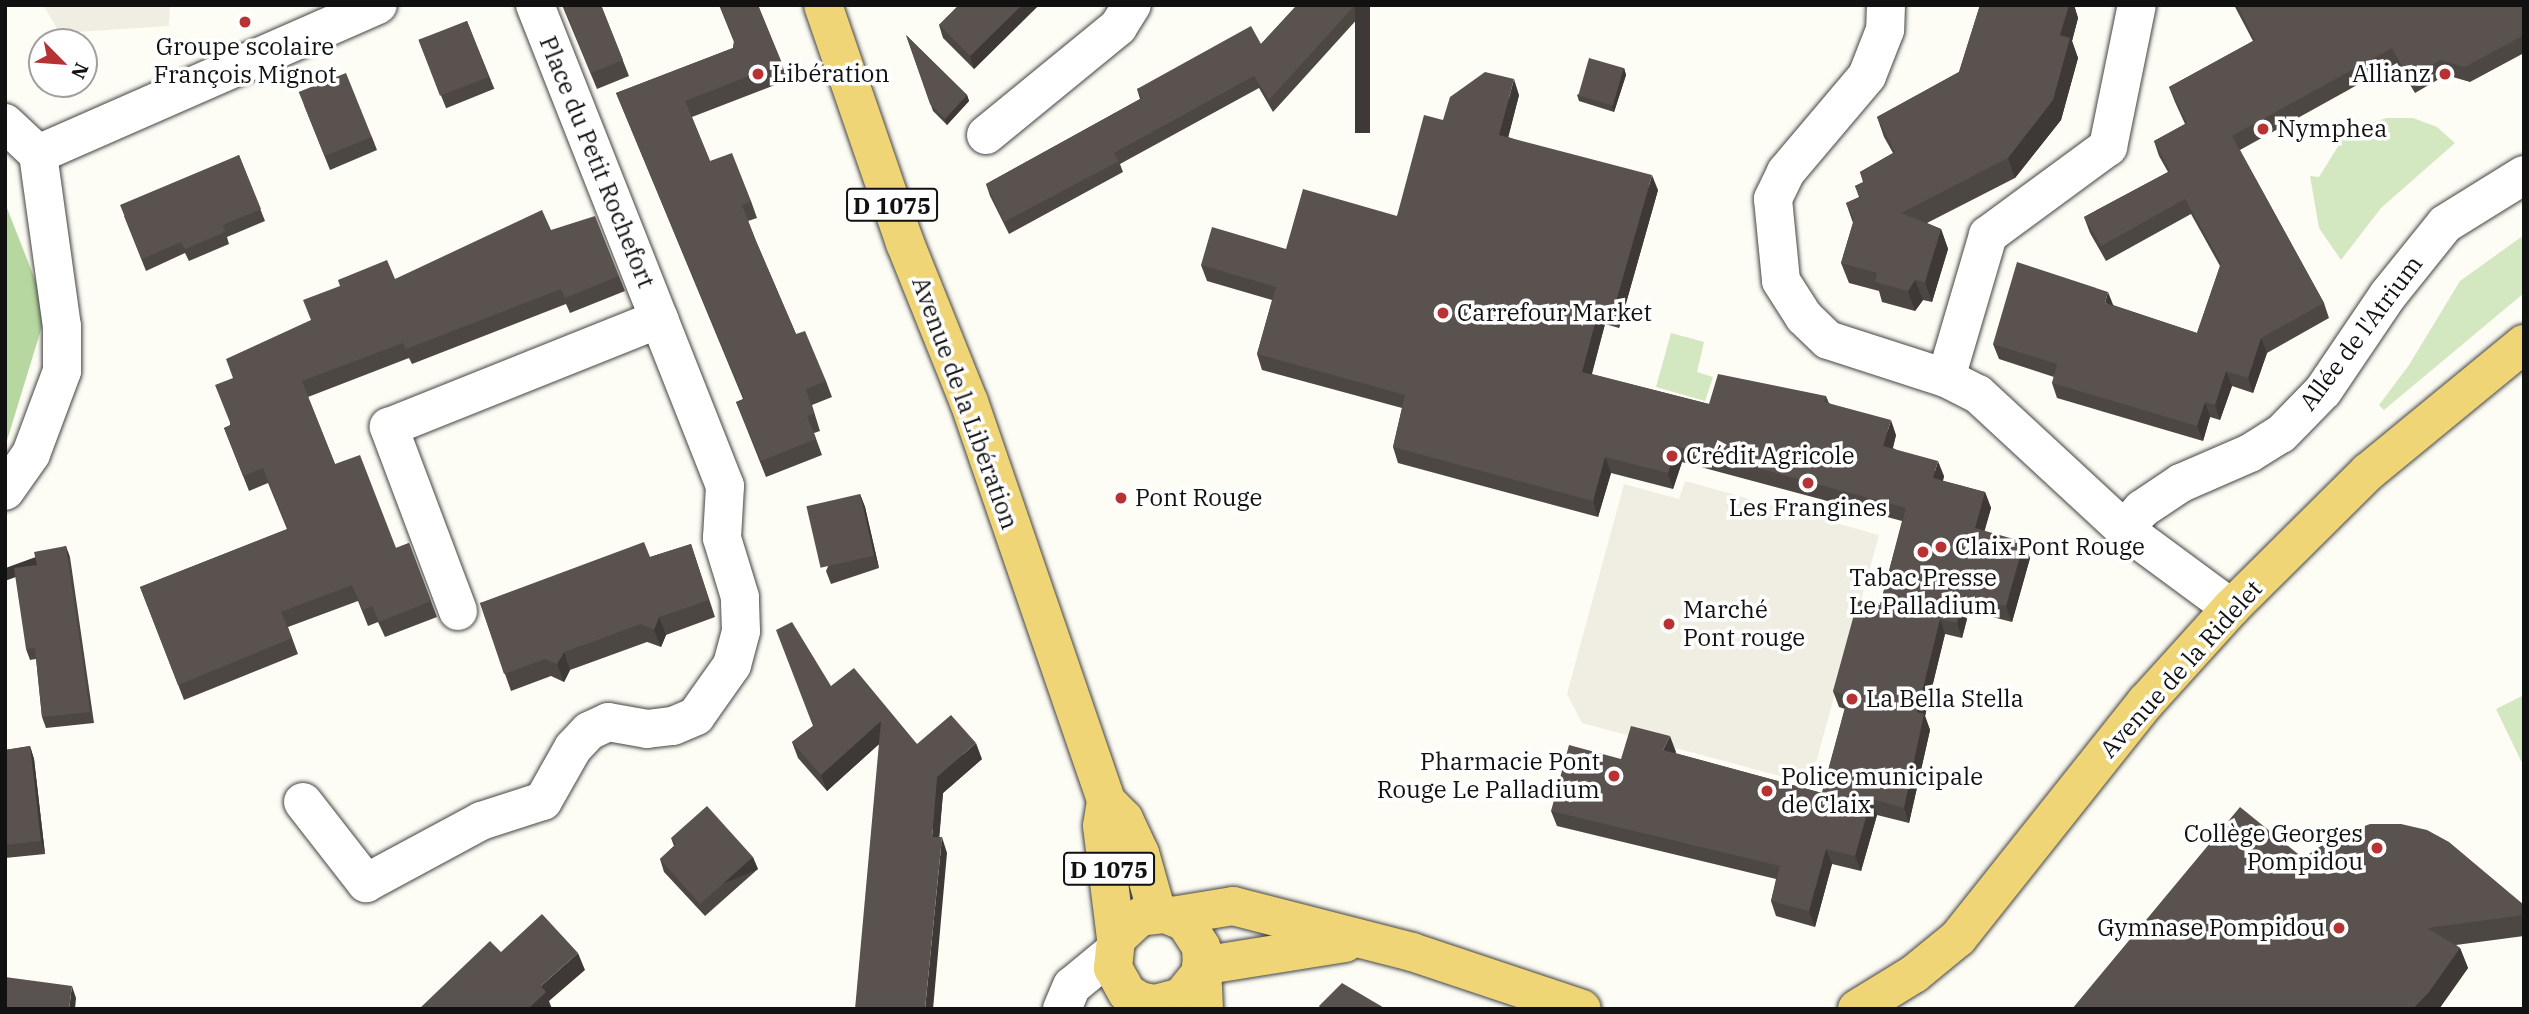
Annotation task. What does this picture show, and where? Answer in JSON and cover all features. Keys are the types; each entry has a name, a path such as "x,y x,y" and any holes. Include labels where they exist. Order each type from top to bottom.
{"main road":[{"name":"Avenue de la Libération","path":"823,5 905,243 969,402 1106,801 1124,819 1164,914"},
{"name":"Avenue de la Ridelet","path":"1857,1009 1914,974 1958,938 2146,702 2231,608 2368,472 2524,344"},
{"name":"Avenue de la Libération","path":"1106,801 1102,826 1119,982 1134,1003 1154,1004 1181,997 1202,983"},
{"path":"1114,946 1126,925 1164,914 1233,905 1361,941 1412,952 1582,1009"},
{"path":"1164,914 1195,933 1202,983 1361,941"}],"street":[{"path":"38,154 378,5"},
{"name":"Place du Petit Rochefort","path":"303,802 366,883 481,821 542,801 573,748 589,731 608,722 647,729 673,726 696,716 718,691 732,665 741,631 740,597 722,538 725,486 535,5"},
{"path":"986,135 1118,27 1132,5"},
{"path":"1886,5 1885,30 1867,76 1786,172 1773,199 1782,281 1804,317 1829,340 1946,378 1978,394 2124,529 2231,608"},
{"path":"1946,378 1988,235 2108,147 2137,5"},
{"path":"5,123 38,154 62,326 62,371 31,454 5,491"},
{"name":"Allée de l'Atrium","path":"2124,529 2142,509 2181,482 2250,453 2281,434 2323,391 2388,295 2445,224 2524,175"},
{"name":"Place du Petit Rochefort","path":"458,611 389,427 659,319"},
{"path":"1062,1009 1072,986 1114,946"}],"green space":[{"path":"2387,118 2413,118 2437,127 2455,143 2381,208 2341,260 2319,228 2310,176 2319,177 2342,140 2363,125"},
{"path":"5,203 47,310 5,447"},
{"path":"2524,235 2524,293 2384,410 2379,405 2409,365 2460,281"},
{"path":"1671,333 1704,342 1697,372 1713,377 1705,401 1656,387"},
{"path":"2524,695 2524,767 2496,709"}],"shaded area":[{"path":"43,5 170,5 169,26 98,31 98,28 57,28"},
{"path":"1685,481 1879,535 1810,784 1582,723 1567,694 1624,484 1679,499"}],"building":[{"path":"563,5 601,5 623,60 591,73"},
{"path":"720,5 758,5 782,63 685,101 710,161 732,153 751,201 742,205 756,241 796,334 805,331 826,381 806,389 814,414 807,416 816,439 761,461 736,402 744,399 616,93 733,48 734,41"},
{"path":"959,5 1022,5 970,56 939,25"},
{"path":"1297,5 1355,5 1269,100 1254,76 1114,153 1119,161 1004,222 986,184 1142,98 1137,89 1251,26 1261,44"},
{"path":"1980,5 2069,5 2060,35 2070,38 2053,100 2008,158 1901,213 1941,229 1925,282 1915,280 1908,291 1875,282 1877,273 1841,263 1854,219 1846,203 1860,197 1855,186 1864,182 1860,172 1895,152 1877,117 1959,72"},
{"path":"2237,5 2524,5 2524,35 2465,67 2440,60 2409,78 2392,48 2232,136 2324,303 2261,338 2248,378 2226,371 2215,405 2205,402 2197,426 2052,383 2057,364 1993,344 2017,262 2108,292 2105,303 2197,333 2221,263 2185,199 2101,246 2084,217 2170,171 2154,141 2187,123 2169,87 2255,40"},
{"path":"467,21 489,77 440,96 418,40"},
{"path":"906,35 967,95 945,119 930,104"},
{"path":"1589,58 1624,68 1613,105 1578,95"},
{"path":"1485,72 1514,79 1499,135 1652,175 1613,312 1599,308 1582,372 1709,404 1718,374 1826,396 1824,402 1891,420 1883,446 1938,461 1933,478 1985,492 1975,528 2024,542 2006,606 1964,595 1957,623 1940,619 1917,712 1924,714 1904,808 1871,799 1855,856 1826,849 1809,911 1771,901 1780,866 1551,811 1569,745 1621,759 1631,726 1670,736 1663,750 1822,793 1848,696 1833,691 1858,600 1880,605 1906,508 1676,446 1668,473 1605,457 1593,501 1393,447 1405,395 1257,354 1276,287 1201,265 1212,227 1286,249 1303,189 1397,216 1424,115 1443,120 1450,97"},
{"path":"346,73 372,137 325,156 299,92"},
{"path":"239,155 261,209 223,225 225,232 185,249 181,242 142,259 120,205"},
{"path":"542,210 551,230 595,216 619,276 565,298 561,289 406,349 403,343 302,381 335,464 360,455 396,548 409,543 431,601 379,622 372,606 363,610 352,585 281,612 292,638 178,685 140,587 288,529 263,468 243,476 224,428 231,425 215,385 233,378 226,359 311,320 303,300 340,286 338,280 387,260 395,279"},
{"path":"860,494 874,555 821,568 806,506"},
{"path":"644,542 650,557 691,544 709,600 659,617 654,630 641,624 564,652 557,664 545,659 504,674 480,603"},
{"path":"66,546 90,712 42,717 35,648 26,649 14,568 37,565 34,552"},
{"path":"792,622 831,686 854,668 917,744 951,715 976,743 937,777 932,837 942,837 925,1009 855,1009 881,721 821,775 792,742 813,726 776,630"},
{"path":"30,746 41,841 5,845 5,750"},
{"path":"707,806 753,857 700,904 660,859 676,844 671,838"},
{"name":"Gymnase Pompidou","path":"2240,807 2303,858 2333,838 2370,824 2401,824 2427,830 2449,842 2524,905 2524,915 2427,928 2460,948 2429,992 2413,1009 2072,1009"},
{"path":"542,914 578,953 541,986 546,992 528,1009 419,1009 490,941 501,952"},
{"path":"5,977 72,986 69,1009 5,1009"},
{"path":"1342,983 1386,1009 1321,1009 1319,1006"}],"place":[{"name":"Groupe scolaire François Mignot","path":"245,22"},
{"name":"Libération","path":"758,74"},
{"name":"Allianz","path":"2445,74"},
{"name":"Nymphea","path":"2263,129"},
{"name":"Carrefour Market","path":"1443,313"},
{"name":"Crédit Agricole","path":"1672,456"},
{"name":"Les Frangines","path":"1808,483"},
{"name":"Pont Rouge","path":"1121,498"},
{"name":"Claix Pont Rouge","path":"1941,547"},
{"name":"Tabac Presse Le Palladium","path":"1923,552"},
{"name":"Marché Pont rouge","path":"1669,624"},
{"name":"La Bella Stella","path":"1852,699"},
{"name":"Pharmacie Pont Rouge Le Palladium","path":"1614,776"},
{"name":"Police municipale de Claix","path":"1767,791"},
{"name":"Collège Georges Pompidou","path":"2377,848"},
{"name":"Gymnase Pompidou","path":"2339,928"}]}
